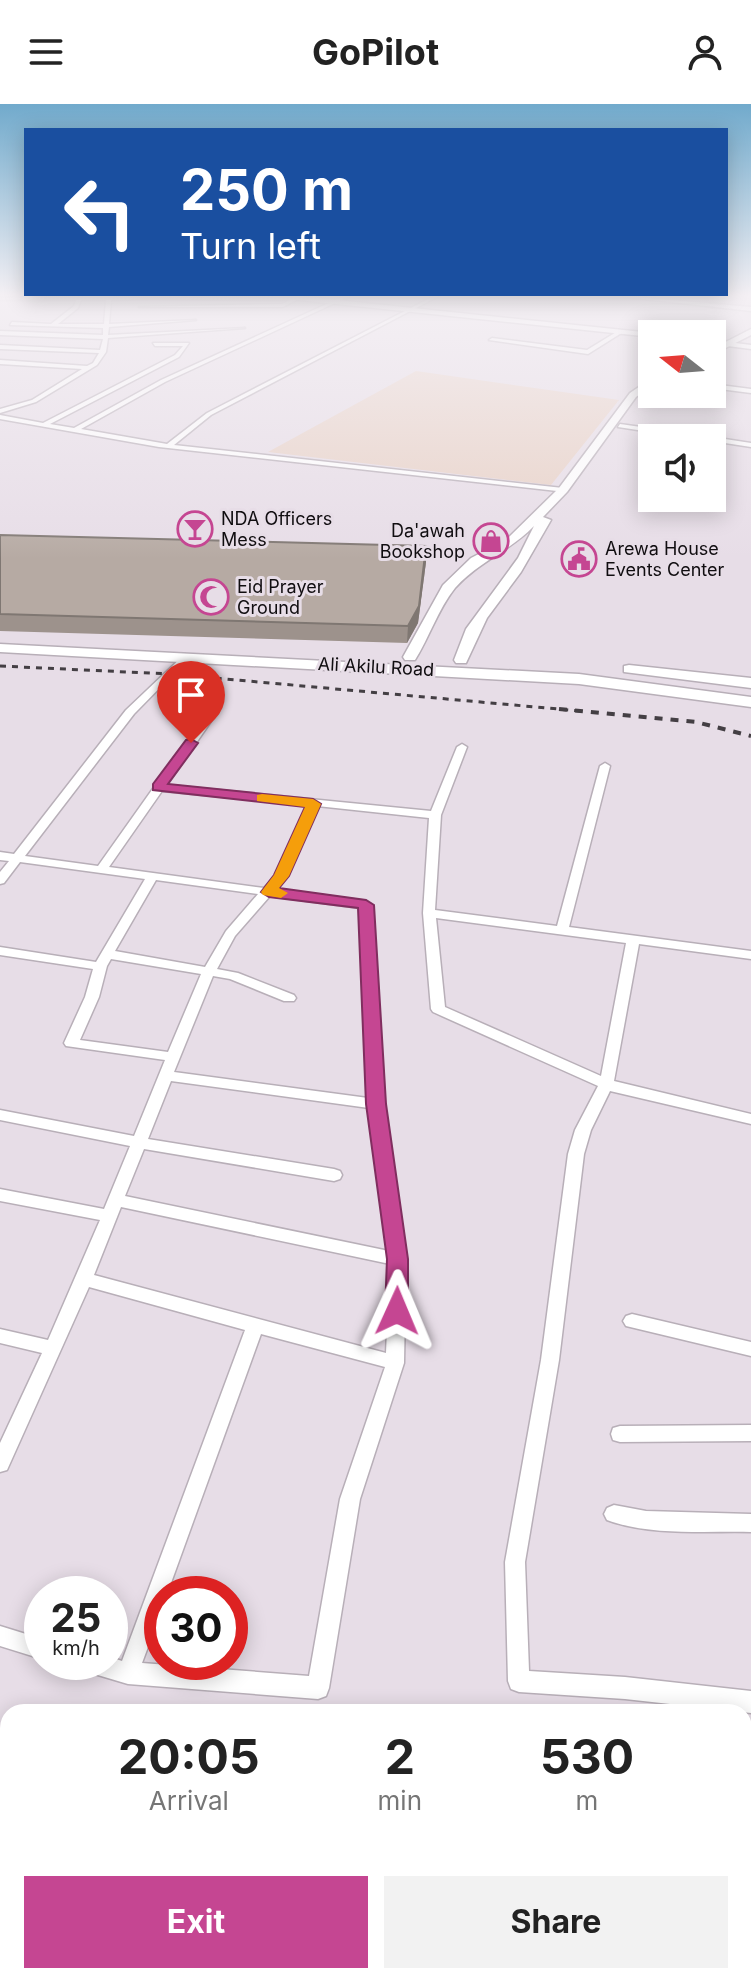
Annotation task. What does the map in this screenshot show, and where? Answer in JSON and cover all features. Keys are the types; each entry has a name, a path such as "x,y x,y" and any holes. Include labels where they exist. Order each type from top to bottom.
{"main road":[{"path":"410,657 429,617 448,588 476,561 510,543 563,490 638,391"},
{"path":"461,660 478,617 524,559 534,530 572,491 638,405"},
{"name":"Ali Akilu Road","path":"0,637 616,668 751,683"},
{"name":"Ali Akilu Road","path":"0,648 579,679 751,702"}],"street":[{"path":"0,414 34,401 63,384"},
{"path":"43,425 123,384"},
{"path":"73,431 159,384"},
{"path":"168,446 209,414 267,384"},
{"path":"726,388 751,391"},
{"path":"0,414 73,431 168,446 563,490"},
{"path":"620,426 638,429"},
{"path":"726,441 751,445"},
{"path":"0,880 130,712 185,657"},
{"path":"102,868 207,720"},
{"path":"462,747 435,815 429,913 438,1009 614,1087 751,1119"},
{"path":"562,931 605,766"},
{"path":"158,787 435,815"},
{"path":"0,1464 84,1279 208,973 230,934 281,876 313,804"},
{"path":"0,856 366,905 376,1104 398,1259 395,1363 350,1499 318,1688 128,1673 255,1327"},
{"path":"153,875 103,960 92,997 71,1043 175,1057"},
{"path":"429,913 751,955"},
{"path":"633,941 607,1082 583,1130 576,1154 550,1360 515,1562 519,1681 625,1688 751,1702"},
{"path":"0,951 233,976 289,998"},
{"path":"167,1076 376,1104"},
{"path":"0,1115 141,1143 334,1175"},
{"path":"0,1195 108,1216"},
{"path":"116,1200 398,1259"},
{"path":"84,1279 395,1363"},
{"path":"632,1321 751,1349"},
{"path":"0,1336 52,1348"},
{"path":"620,1434 751,1433"},
{"path":"614,1514 646,1520 751,1523"},
{"path":"0,1636 24,1643"}],"shaded area":[{"path":"393,384 505,384 619,400 551,485 268,452"}],"building":[{"name":"Eid Prayer Ground","path":"0,535 426,546 419,606 408,626 0,614"}],"railway":[{"path":"0,666 170,674 580,711"},
{"path":"559,709 696,722 751,736"}],"slow traffic":[{"path":"262,798 313,804 281,876 269,892 281,893"}],"place":[{"name":"NDA Officers Mess","path":"195,529"},
{"name":"Da'awah Bookshop","path":"491,541"},
{"name":"Arewa House Events Center","path":"579,559"},
{"name":"Eid Prayer Ground","path":"211,597"}],"route":[{"path":"191,743 158,787 313,804 281,876 269,892 366,905 376,1104 398,1259 397,1311"}]}
